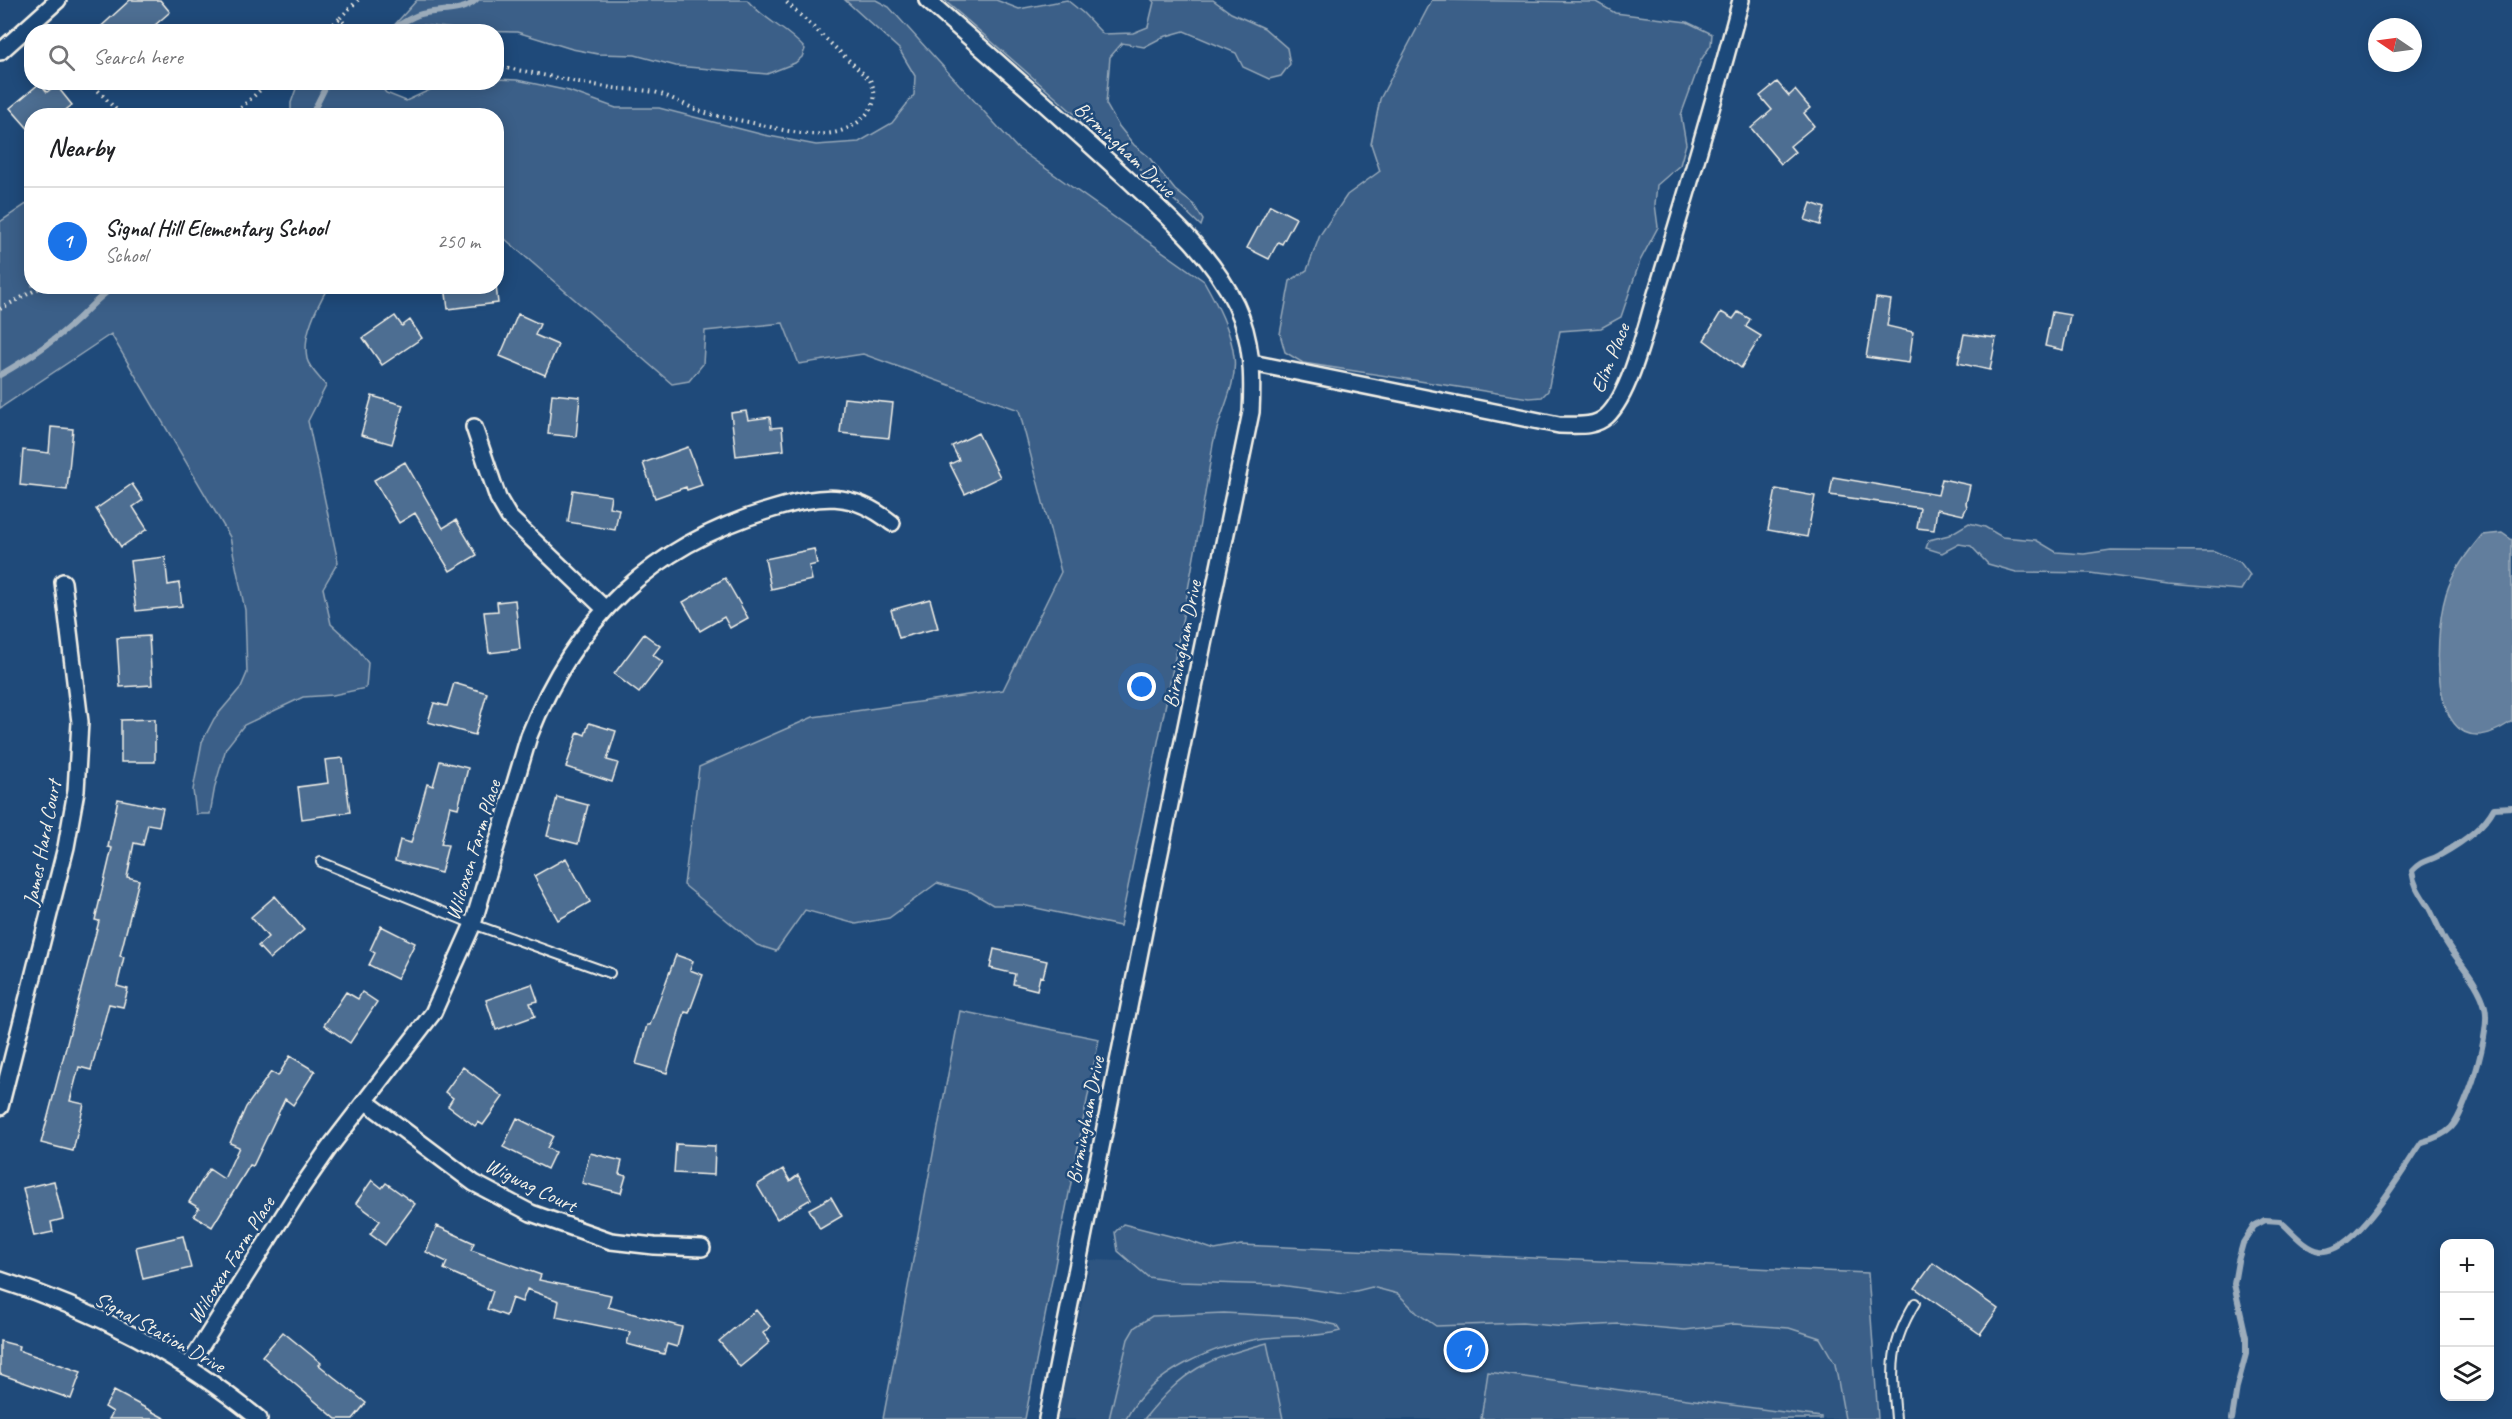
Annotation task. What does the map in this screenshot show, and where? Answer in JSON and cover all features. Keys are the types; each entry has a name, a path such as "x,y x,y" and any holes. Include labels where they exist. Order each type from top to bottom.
{"street":[{"path":"31,24 58,0"},
{"name":"Birmingham Drive","path":"927,0 1062,118 1176,225 1200,251 1222,279 1236,306 1246,334 1252,363 1251,412 1150,901 1047,1419"},
{"name":"Elim Place","path":"1252,363 1559,425 1585,426 1597,423 1606,417 1621,396 1637,355 1702,145 1741,0"},
{"path":"0,52 24,30"},
{"path":"474,427 498,498 509,516 605,609"},
{"name":"Wilcoxen Farm Place","path":"188,1367 295,1197 433,1013 473,924 529,736 540,708 567,657 605,609 631,584 671,552 709,531 758,513 805,500 830,496 854,500 875,509 892,523"},
{"name":"James Hard Court","path":"0,1107 66,847 76,791 80,722 63,582"},
{"name":"Wigwag Court","path":"365,1101 474,1183 531,1213 611,1241 702,1248"},
{"name":"Signal Station Drive","path":"0,1280 78,1310 141,1340 188,1367 235,1399 259,1419"}],"lane":[{"path":"321,862 473,924 610,973"},
{"path":"1896,1419 1892,1371 1894,1348 1900,1327 1915,1303"}],"path":[{"path":"334,24 358,0"},
{"path":"504,67 615,88 651,91 666,95 699,110 795,133 815,135 845,130 857,124 872,109 875,100 875,89 870,80 784,0"},
{"path":"340,18 345,24"},
{"path":"98,90 114,108"},
{"path":"240,108 260,90"},
{"path":"0,309 28,294"}],"shaded area":[{"path":"417,0 747,0 805,49 802,57 795,63 767,74 676,66 635,55 598,54 572,49 517,32 504,32 504,24 395,24"},
{"path":"845,0 876,0 889,7 1017,148 1204,281 1230,337 1234,357 1233,379 1213,444 1181,625 1120,926 1022,905 993,905 971,892 937,883 889,918 856,924 805,910 776,951 757,945 684,885 699,767 813,717 1003,690 1061,572 1019,410 863,354 799,364 783,323 705,331 703,364 689,381 672,384 504,238 504,108 291,108 291,103 296,90 384,90 406,101 430,90 504,90 504,79 517,80 569,91 616,108 659,108 764,135 816,145 859,142 892,123 914,95 915,76 899,49"},
{"path":"944,0 996,0 1019,9 1067,0 1103,34 1133,33 1148,27 1154,2 1152,0 1213,0 1231,13 1264,28 1287,48 1290,64 1281,76 1269,79 1243,67 1236,53 1184,31 1163,37 1144,47 1122,43 1110,57 1106,104 1118,125 1134,145 1148,156 1175,190 1194,205 1203,220 1201,226 1151,178 1119,153"},
{"path":"1432,0 1596,2 1615,13 1687,22 1712,34 1711,45 1701,60 1681,115 1686,144 1680,165 1657,185 1655,204 1658,227 1640,261 1621,317 1601,328 1560,331 1548,391 1542,397 1529,398 1303,363 1285,352 1280,334 1290,281 1307,270 1320,235 1347,195 1380,171 1371,144 1380,99"},
{"path":"24,206 24,294 324,294 312,321 306,350 310,366 326,386 308,421 338,562 323,588 331,624 357,648 368,663 366,688 333,695 303,697 244,725 226,748 210,814 196,814 193,790 202,742 214,719 241,687 247,673 245,610 230,537 111,334 0,408 0,222"},
{"path":"1969,523 1985,527 2002,537 2036,540 2056,552 2084,554 2111,550 2214,551 2240,562 2250,575 2241,590 2168,584 2090,573 2016,572 1988,564 1971,546 1959,544 1942,553 1926,548 1929,540 1949,535"},
{"path":"2502,533 2512,540 2512,721 2485,734 2465,732 2451,719 2443,697 2439,670 2441,615 2449,586 2466,556 2482,535"},
{"path":"960,1011 1099,1039 1025,1419 883,1419"},
{"path":"1123,1224 1215,1250 1241,1245 1868,1273 1878,1419 1845,1419 1835,1364 1820,1338 1789,1328 1735,1324 1685,1330 1619,1324 1566,1327 1522,1323 1436,1326 1417,1313 1398,1294 1372,1287 1344,1294 1280,1285 1179,1282 1148,1277 1118,1251 1115,1232"},
{"path":"1091,1260 1854,1282 1866,1419 1057,1419"},
{"path":"1224,1313 1297,1317 1336,1325 1340,1331 1322,1335 1247,1341 1206,1354 1168,1374 1151,1387 1126,1419 1109,1419 1128,1339 1135,1327 1152,1316"},
{"path":"1267,1343 1283,1419 1144,1419 1172,1388 1198,1368 1227,1355"},
{"path":"1488,1372 1821,1417 1821,1419 1481,1419"}],"building":[{"path":"130,0 160,0 170,12 156,24 104,24"},
{"path":"1777,82 1789,96 1795,90 1810,108 1804,113 1814,126 1790,146 1795,152 1781,164 1751,128 1772,110 1760,96"},
{"path":"32,90 47,92 60,90 72,105 68,108 24,108 24,124 10,108"},
{"path":"1811,203 1825,208 1820,225 1805,220"},
{"path":"1270,205 1296,218 1282,244 1278,242 1269,259 1247,248"},
{"path":"446,294 497,294 498,303 448,309"},
{"path":"1876,298 1891,300 1887,326 1913,332 1909,363 1866,357"},
{"path":"1721,312 1733,319 1738,312 1750,319 1746,327 1761,336 1741,368 1704,340"},
{"path":"2052,312 2070,315 2063,350 2045,346"},
{"path":"518,314 540,324 535,335 558,345 545,375 500,356"},
{"path":"395,316 402,326 410,320 422,338 382,365 363,338"},
{"path":"1964,334 1996,338 1990,370 1958,363"},
{"path":"552,394 580,397 576,437 548,434"},
{"path":"372,396 403,405 392,444 361,435"},
{"path":"844,398 893,403 889,438 840,433"},
{"path":"746,411 748,420 770,417 771,428 782,427 784,450 736,456 731,413"},
{"path":"51,427 73,429 67,490 20,485 23,450 49,453"},
{"path":"978,433 1000,477 965,494 950,464 959,460 952,446"},
{"path":"688,447 702,485 687,490 686,487 655,498 643,463"},
{"path":"405,462 443,528 456,520 477,555 450,571 415,513 399,523 374,480"},
{"path":"1833,477 1938,495 1942,479 1970,485 1967,507 1963,515 1937,509 1934,530 1917,528 1920,508 1830,495"},
{"path":"132,484 143,500 133,507 147,529 121,547 96,509"},
{"path":"1776,489 1815,496 1807,537 1768,530"},
{"path":"573,490 611,496 609,507 619,509 615,530 568,522"},
{"path":"814,549 817,564 809,566 812,580 771,589 765,559"},
{"path":"165,557 168,585 179,583 182,606 136,611 130,561"},
{"path":"725,578 748,618 730,628 724,617 700,631 683,602"},
{"path":"930,599 938,628 899,638 891,610"},
{"path":"515,600 520,649 489,653 484,612 498,611 497,602"},
{"path":"644,634 660,646 653,655 663,662 639,693 614,674"},
{"path":"149,636 152,685 120,687 117,638"},
{"path":"454,683 487,693 475,735 428,722 434,703 447,706"},
{"path":"155,719 155,762 121,762 121,720"},
{"path":"589,723 616,731 607,760 618,763 612,782 566,767 578,732 585,735"},
{"path":"343,758 350,812 302,819 298,787 328,783 325,760"},
{"path":"440,761 468,768 458,808 450,806 441,844 448,845 441,873 395,861 400,840 411,843 427,784 433,786"},
{"path":"557,797 588,805 578,844 547,836"},
{"path":"118,799 163,808 159,826 148,824 143,845 134,843 127,877 139,880 120,956 124,957 117,986 128,989 123,1007 109,1004 91,1070 79,1067 70,1101 84,1104 73,1151 41,1143 99,921 95,920 112,848 108,847"},
{"path":"566,858 590,902 558,920 534,876"},
{"path":"275,896 304,930 270,959 258,946 268,937 251,917"},
{"path":"381,926 415,943 397,979 369,965 375,953 370,950"},
{"path":"994,949 1047,961 1037,990 1013,984 1015,974 990,968"},
{"path":"676,955 693,961 690,970 703,975 689,1013 685,1012 667,1073 636,1064 647,1025 650,1025"},
{"path":"532,984 538,1001 530,1003 535,1016 496,1030 486,1000"},
{"path":"346,992 358,999 362,992 377,1002 350,1043 324,1025"},
{"path":"290,1056 315,1071 293,1105 285,1099 253,1166 250,1165 212,1227 194,1216 199,1208 189,1202 209,1169 224,1179 239,1147 230,1143 246,1107 271,1072 278,1076"},
{"path":"463,1067 503,1097 483,1125 478,1122 475,1126 448,1106 453,1098 445,1092"},
{"path":"517,1118 553,1136 547,1148 555,1152 547,1169 503,1147"},
{"path":"676,1144 715,1146 714,1175 674,1173"},
{"path":"590,1153 622,1161 619,1174 626,1176 621,1193 582,1183"},
{"path":"783,1169 790,1181 798,1175 811,1199 777,1219 757,1185"},
{"path":"372,1180 382,1188 386,1183 415,1204 385,1245 370,1234 380,1221 356,1203"},
{"path":"54,1181 63,1219 51,1222 53,1232 34,1236 23,1188"},
{"path":"831,1197 842,1216 820,1229 809,1209"},
{"path":"437,1226 474,1243 471,1250 541,1275 539,1280 611,1295 608,1307 682,1327 677,1347 667,1344 664,1354 627,1344 630,1332 556,1317 559,1301 527,1289 522,1302 512,1298 506,1316 487,1309 493,1291 444,1269 447,1262 426,1252"},
{"path":"183,1236 191,1268 143,1279 136,1247"},
{"path":"1933,1263 1998,1309 1980,1334 1915,1288"},
{"path":"756,1310 770,1327 763,1333 770,1342 740,1367 719,1341"},
{"path":"283,1332 366,1403 353,1419 336,1419 262,1356"},
{"path":"0,1341 19,1346 18,1350 81,1372 71,1399 0,1374"},
{"path":"114,1391 166,1419 109,1419 113,1412 105,1407"}],"waterway":[{"path":"401,24 418,15 464,7 476,0"},
{"path":"315,108 324,90"},
{"path":"0,375 52,341 104,294"},
{"path":"2232,1419 2237,1387 2246,1354 2246,1337 2234,1284 2243,1243 2254,1226 2265,1220 2280,1221 2303,1243 2314,1249 2320,1251 2334,1248 2349,1239 2378,1207 2422,1142 2442,1135 2453,1125 2461,1112 2482,1050 2486,1026 2485,1007 2478,989 2443,937 2416,886 2412,871 2419,864 2448,851 2463,841 2484,823 2494,808 2512,807"}],"place":[{"name":"Signal Hill Elementary School","path":"1466,1350"}]}
